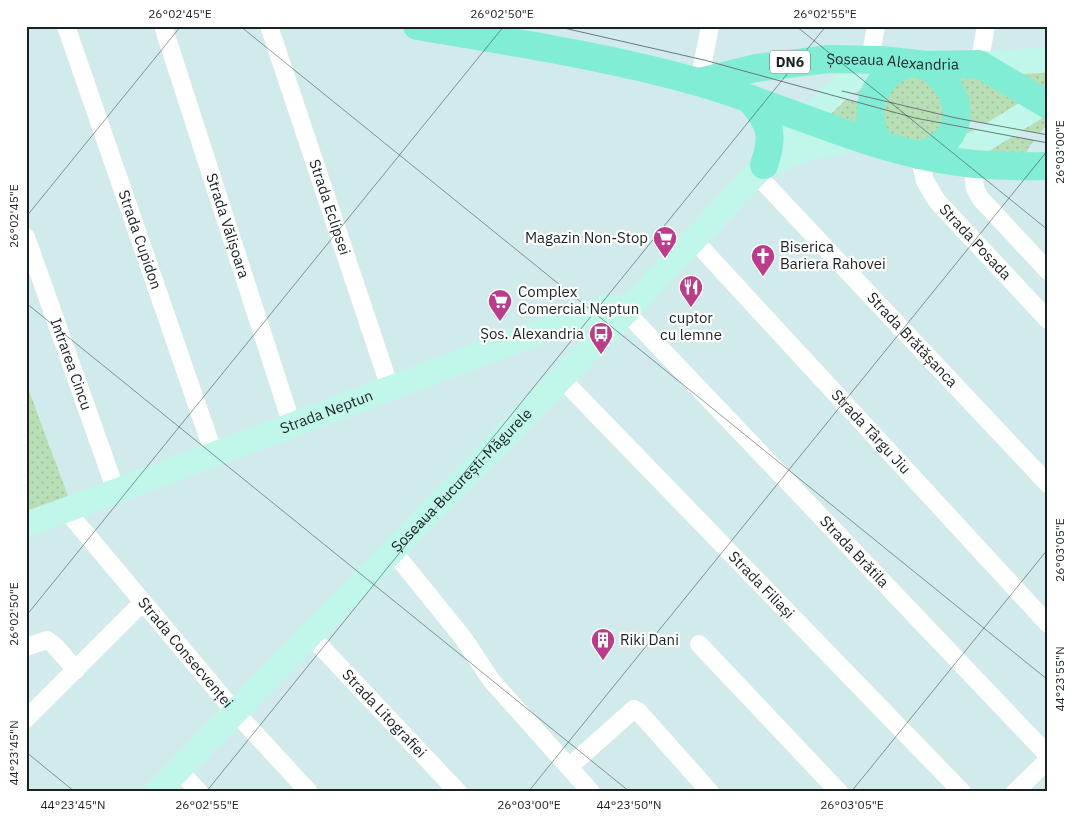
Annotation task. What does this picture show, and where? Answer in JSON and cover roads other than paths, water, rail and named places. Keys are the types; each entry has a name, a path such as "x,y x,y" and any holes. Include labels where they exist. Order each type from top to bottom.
{"main road":[{"name":"Șoseaua Alexandria","path":"417,26 601,59 699,82 871,141 929,157 972,165 1048,166"},
{"name":"Șoseaua Alexandria","path":"699,82 783,63 829,59 876,60 918,64 979,64 1046,102"},
{"name":"Șoseaua București-Măgurele","path":"157,792 626,312 807,118 876,60"},
{"path":"979,64 1048,60"},
{"path":"871,141 870,106 875,90 889,72 918,64 939,74 949,86 955,98 957,111 954,126 929,157"},
{"path":"750,99 762,114 771,133 769,151 760,170"},
{"path":"929,157 983,140 1046,102"},
{"name":"Șoseaua București-Măgurele","path":"760,170 809,148 871,141"},
{"name":"Strada Neptun","path":"26,525 606,307 621,308 626,312"}],"street":[{"name":"Strada Cupidon","path":"66,26 214,454"},
{"name":"Strada Vălișoara","path":"163,26 292,425"},
{"name":"Strada Eclipsei","path":"269,26 390,388"},
{"path":"699,82 710,26"},
{"path":"876,26 876,60"},
{"path":"979,64 986,26"},
{"name":"Strada Posada","path":"929,157 925,181 937,202 1048,320"},
{"path":"972,165 975,188 980,198 1048,271"},
{"name":"Strada Brătășanca","path":"760,170 1048,484"},
{"name":"Intrarea Cincu","path":"26,237 116,491"},
{"name":"Strada Târgu Jiu","path":"694,240 1048,624"},
{"name":"Strada Brătila","path":"626,312 1046,752 1047,761 1015,792"},
{"name":"Strada Filiași","path":"562,378 962,792"},
{"name":"Strada Consecvenței","path":"66,510 235,712 309,792"},
{"path":"392,550 464,640 491,680 590,792"},
{"path":"26,719 143,602"},
{"name":"Strada Litografiei","path":"310,635 458,792"},
{"path":"26,647 47,640 54,645 76,670"},
{"path":"699,644 839,792"},
{"path":"569,767 634,710 638,711 710,792"},
{"path":"179,770 199,792"}],"tram line":[{"path":"555,26 704,60 915,118 1048,143"},
{"path":"842,91 956,118 1048,135"}],"place":[{"name":"Magazin Non-Stop","path":"665,259"},
{"name":"Biserica Bariera Rahovei","path":"763,277"},
{"name":"cuptor cu lemne","path":"691,308"},
{"name":"Complex Comercial Neptun","path":"500,322"},
{"name":"Șos. Alexandria","path":"601,355"},
{"name":"Riki Dani","path":"603,661"}]}
